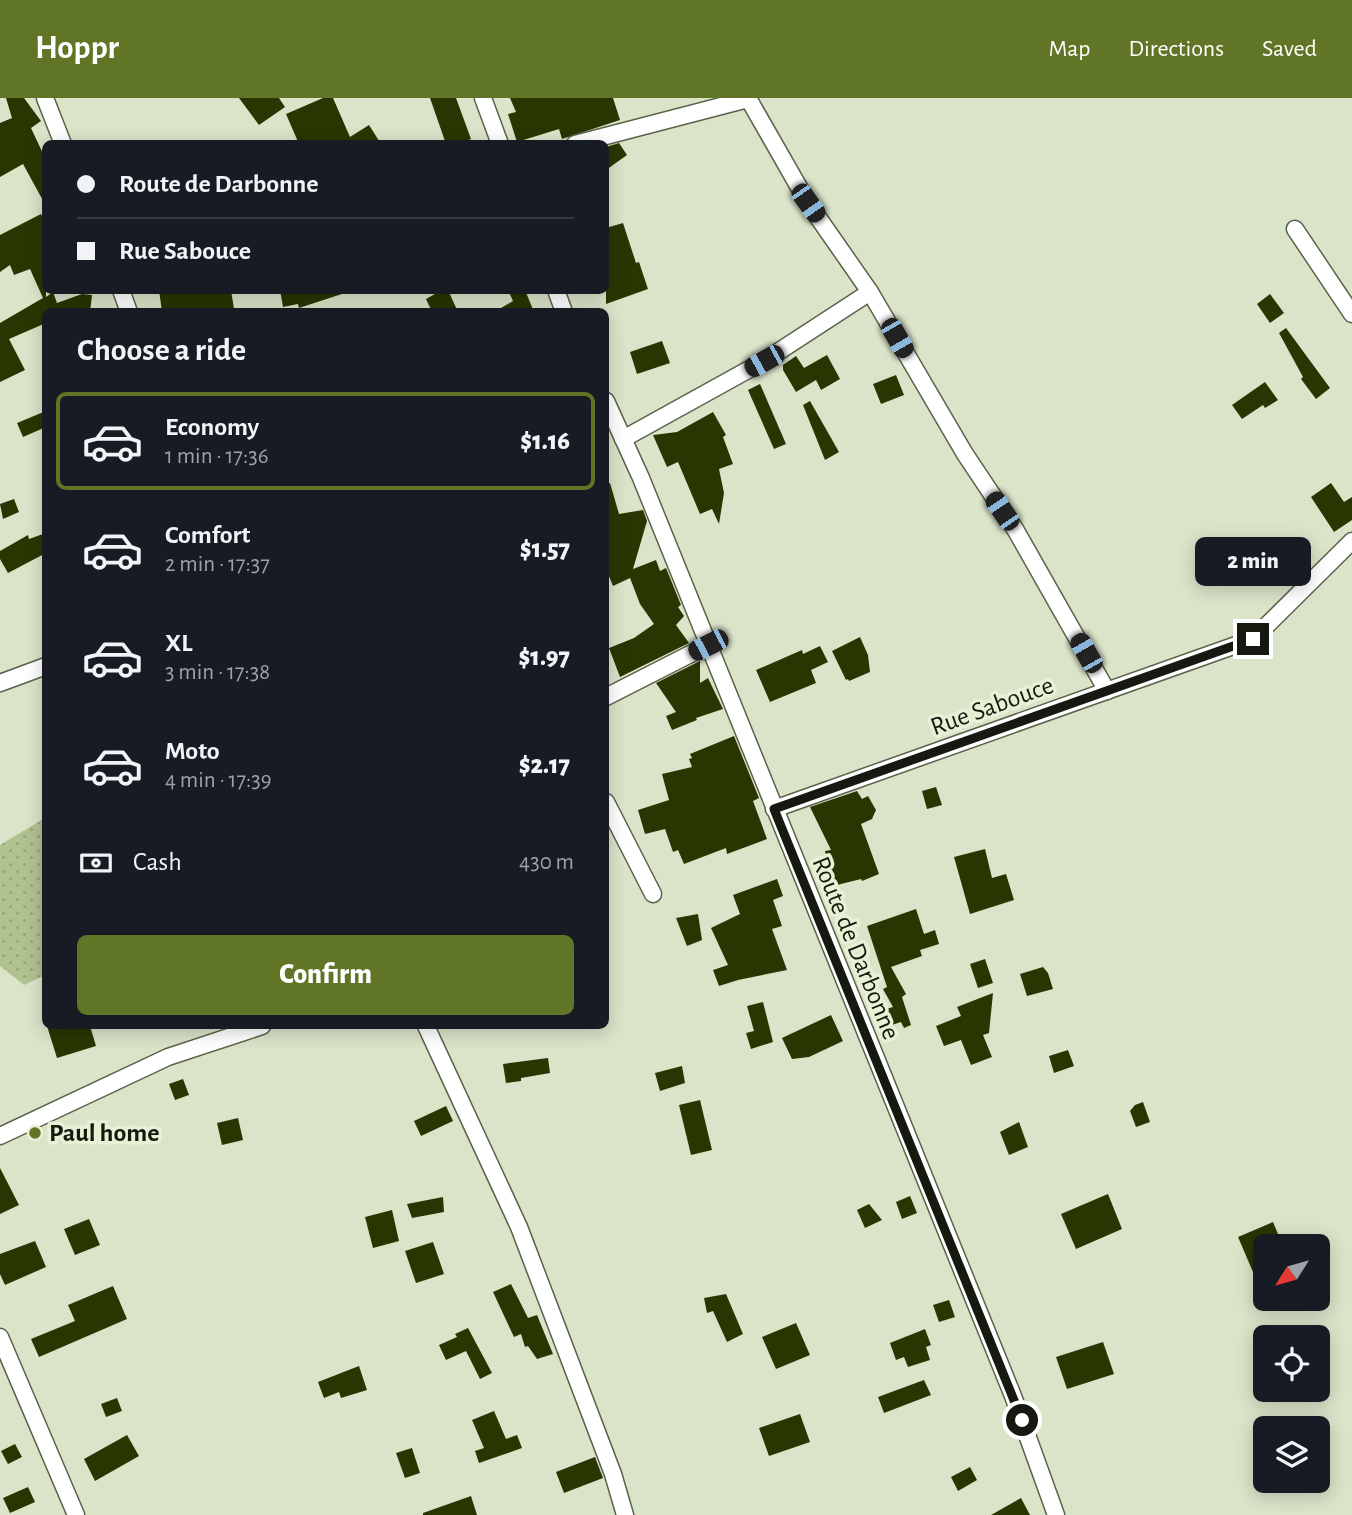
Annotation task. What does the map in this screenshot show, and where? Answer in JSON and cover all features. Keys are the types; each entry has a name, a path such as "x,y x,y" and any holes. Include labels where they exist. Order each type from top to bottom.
{"street":[{"path":"46,98 62,140"},
{"path":"483,98 499,140"},
{"path":"590,140 748,98 808,203 870,292 965,454 1015,529 1107,691"},
{"path":"1295,229 1352,314"},
{"path":"623,439 764,361 870,292"},
{"name":"Route de Darbonne","path":"609,408 1013,1396 1056,1515"},
{"name":"Rue Sabouce","path":"774,809 1253,639 1352,541"},
{"path":"609,695 708,645"},
{"path":"0,683 42,667"},
{"path":"609,808 653,894"},
{"path":"0,1136 168,1057 239,1029"},
{"path":"427,1029 519,1227 613,1474 625,1515"},
{"path":"0,1337 76,1515"}],"green space":[{"path":"42,820 42,976 24,985 0,966 0,845"}],"building":[{"path":"6,98 24,98 41,121 31,128 42,151 42,199 23,164 0,177 0,123 12,118"},
{"path":"239,98 279,98 285,107 259,125"},
{"path":"323,98 333,98 350,137 369,125 378,140 297,140 286,114"},
{"path":"430,98 456,98 471,139 445,140"},
{"path":"510,98 613,98 620,120 562,139 559,129 516,140 508,114 516,112"},
{"path":"619,143 627,155 609,168 609,146"},
{"path":"41,214 42,294 46,294 46,297 54,294 57,303 82,294 92,295 90,308 42,308 42,325 9,339 25,370 0,382 0,323 43,298 30,269 14,275 10,265 0,272 0,235"},
{"path":"623,223 648,289 606,304 606,294 609,294 609,227"},
{"path":"160,294 232,294 234,308 161,308"},
{"path":"281,294 342,294 299,308 298,304 283,307"},
{"path":"435,294 450,294 456,308 430,308 426,299"},
{"path":"510,294 527,294 532,308 501,308 513,301"},
{"path":"1270,294 1284,313 1270,323 1257,304"},
{"path":"1286,328 1330,388 1316,399 1301,379 1303,377 1279,333"},
{"path":"662,341 670,363 637,374 630,352"},
{"path":"827,355 840,379 821,390 816,380 796,392 783,370 783,365 796,356 804,368"},
{"path":"896,375 904,395 881,404 873,384"},
{"path":"1265,382 1278,400 1265,408 1263,405 1242,419 1232,405"},
{"path":"760,384 786,444 774,449 748,390"},
{"path":"810,401 839,452 825,460 803,405"},
{"path":"713,412 726,435 723,437 733,464 719,469 724,493 719,524 712,509 700,514 678,462 667,467 653,435 677,432"},
{"path":"42,413 42,429 23,437 17,423"},
{"path":"609,483 619,514 643,510 647,521 633,569 656,560 660,571 666,568 681,605 678,607 684,616 676,625 689,643 620,677 609,648 634,638 654,624 640,604 630,578 613,586 609,576"},
{"path":"1331,483 1344,502 1352,497 1352,520 1334,532 1311,497"},
{"path":"14,499 19,512 3,519 0,504"},
{"path":"42,534 42,555 8,573 0,559 0,551 28,535 29,539"},
{"path":"860,637 868,655 870,672 849,681 846,680 832,651"},
{"path":"820,646 828,662 811,670 816,683 770,702 756,670 802,650 803,654"},
{"path":"700,661 700,683 708,678 723,709 672,730 666,716 676,712 656,683"},
{"path":"734,736 759,798 753,801 767,839 727,854 726,848 684,864 678,850 673,852 665,829 645,834 638,810 669,800 662,774 692,767 690,754"},
{"path":"936,787 942,805 927,809 922,791"},
{"path":"857,791 862,799 868,796 876,810 872,819 861,824 879,874 862,881 861,879 833,886 825,851 831,850 810,807"},
{"path":"985,849 992,878 1006,874 1014,900 970,914 954,857"},
{"path":"777,879 783,896 773,900 782,926 772,929 787,970 719,986 713,970 728,965 711,928 740,914 733,895"},
{"path":"916,909 924,934 935,930 939,944 920,950 922,956 891,967 906,994 902,997 911,1025 904,1028 901,1022 892,1025 886,1009 893,1007 883,989 887,987 867,926"},
{"path":"698,914 702,940 687,946 676,918"},
{"path":"985,959 993,983 978,988 970,964"},
{"path":"1043,967 1053,989 1027,996 1020,974"},
{"path":"993,993 989,1033 983,1035 992,1057 971,1065 961,1040 944,1046 936,1026 961,1016 957,1007"},
{"path":"763,1002 773,1042 751,1049 746,1033 754,1031 747,1006"},
{"path":"831,1015 843,1041 809,1057 792,1059 782,1038"},
{"path":"48,1029 91,1029 96,1046 57,1058"},
{"path":"1068,1050 1074,1066 1054,1073 1049,1056"},
{"path":"548,1058 550,1073 506,1083 503,1064"},
{"path":"682,1066 685,1083 660,1091 655,1073"},
{"path":"183,1079 189,1095 175,1100 169,1084"},
{"path":"700,1100 712,1150 691,1155 679,1105"},
{"path":"1143,1102 1150,1122 1136,1127 1130,1111"},
{"path":"446,1106 453,1121 421,1136 414,1121"},
{"path":"238,1118 243,1140 222,1145 217,1123"},
{"path":"1019,1122 1028,1147 1009,1155 1000,1132"},
{"path":"0,1168 19,1205 0,1214"},
{"path":"1108,1194 1122,1229 1076,1249 1061,1214"},
{"path":"910,1196 917,1213 902,1219 896,1202"},
{"path":"443,1197 444,1212 412,1218 407,1204"},
{"path":"869,1204 882,1220 865,1228 857,1210"},
{"path":"392,1210 399,1241 373,1248 365,1217"},
{"path":"89,1219 100,1245 75,1255 64,1229"},
{"path":"1273,1222 1278,1234 1253,1234 1253,1272 1238,1237"},
{"path":"35,1241 46,1267 5,1285 0,1274 0,1254"},
{"path":"433,1242 444,1274 416,1283 405,1251"},
{"path":"511,1284 528,1318 537,1315 553,1354 537,1359 528,1346 525,1347 521,1334 514,1337 493,1292"},
{"path":"113,1286 127,1319 39,1357 31,1339 75,1321 68,1305"},
{"path":"726,1294 743,1334 727,1342 713,1311 707,1313 704,1298"},
{"path":"949,1300 955,1317 939,1322 933,1305"},
{"path":"796,1323 810,1355 776,1369 762,1337"},
{"path":"468,1328 492,1373 480,1379 466,1351 446,1360 439,1345 457,1337 455,1334"},
{"path":"925,1329 931,1345 926,1347 930,1360 908,1367 904,1357 896,1360 890,1343"},
{"path":"1103,1342 1114,1374 1067,1389 1056,1357"},
{"path":"359,1366 367,1390 341,1398 339,1392 324,1398 318,1382"},
{"path":"924,1380 931,1395 884,1413 878,1397"},
{"path":"117,1398 122,1411 106,1417 101,1404"},
{"path":"494,1411 506,1439 517,1435 522,1448 479,1463 475,1451 484,1448 472,1420"},
{"path":"800,1414 810,1442 769,1456 759,1428"},
{"path":"127,1435 139,1456 95,1481 84,1459"},
{"path":"15,1444 22,1457 8,1464 1,1451"},
{"path":"412,1448 420,1473 405,1478 396,1453"},
{"path":"595,1457 603,1478 564,1493 556,1472"},
{"path":"970,1467 977,1480 958,1491 951,1477"},
{"path":"28,1487 35,1502 10,1513 3,1498"},
{"path":"471,1496 477,1515 423,1515 423,1513"},
{"path":"1021,1498 1030,1515 991,1515"}],"place":[{"name":"Paul home","path":"35,1133"}],"route":[{"path":"1022,1420 774,809 1253,639"}]}
